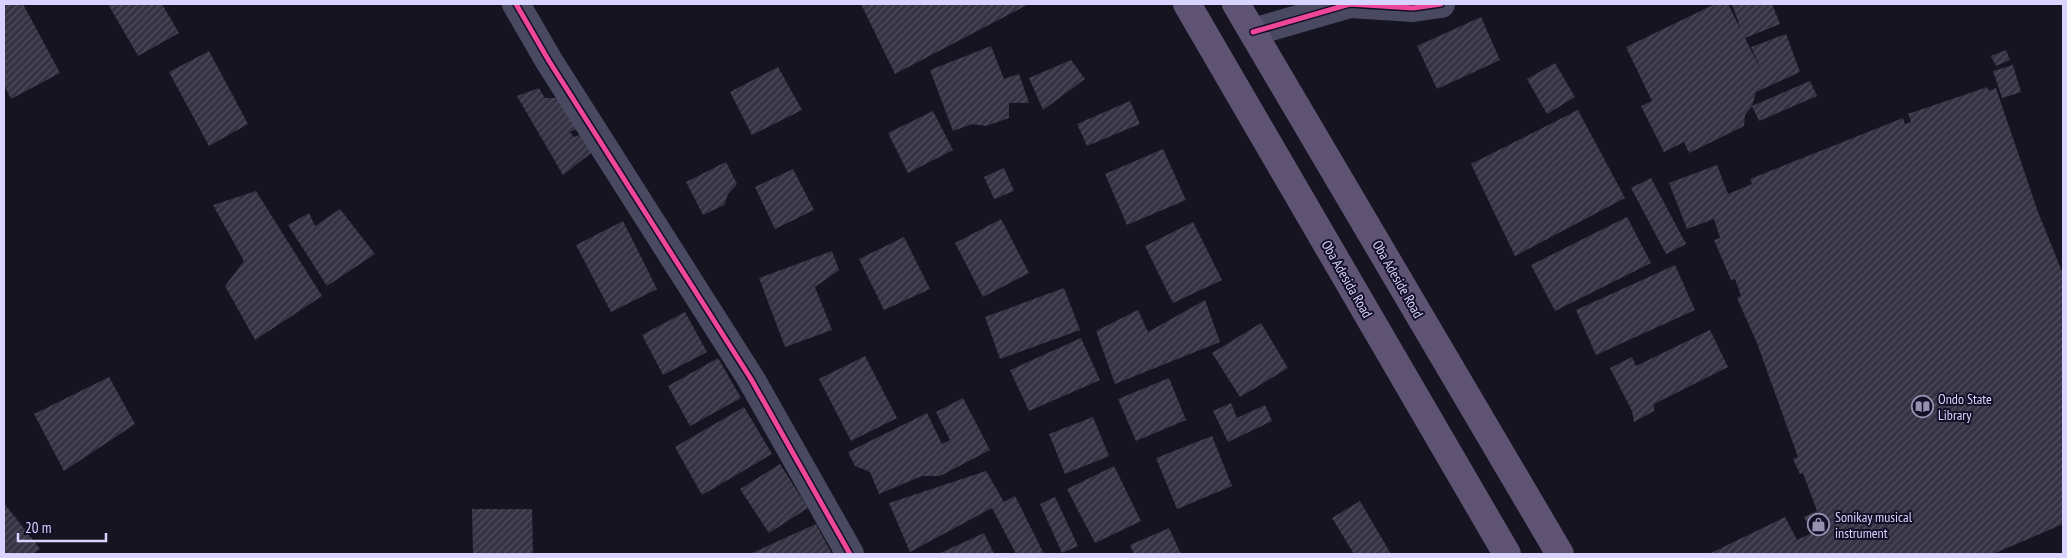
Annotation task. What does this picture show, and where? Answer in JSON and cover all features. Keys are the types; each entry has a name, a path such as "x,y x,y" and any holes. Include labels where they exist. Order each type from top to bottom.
{"main road":[{"name":"Oba Adesida Road","path":"1186,4 1507,554"},
{"name":"Oba Adeside Road","path":"1236,4 1560,554"}],"street":[{"path":"516,4 554,70 751,379 850,554"},
{"path":"1253,32 1350,4 1413,8 1441,4"}],"building":[{"path":"4,4 23,4 60,73 11,99 4,85"},
{"path":"108,4 162,4 179,33 138,56"},
{"path":"861,4 1029,4 895,74"},
{"path":"1715,4 1728,4 1741,30 1732,4 1772,4 1780,24 1745,38 1761,70 1751,47 1786,34 1800,72 1756,92 1752,106 1745,115 1744,126 1689,153 1684,142 1664,152 1641,106 1652,101 1626,47"},
{"path":"1481,17 1500,60 1437,89 1417,46"},
{"path":"991,46 1004,79 1019,74 1029,103 1009,103 1009,118 986,126 972,124 953,131 930,70"},
{"path":"2006,50 2010,60 1996,66 1991,56"},
{"path":"209,51 248,124 209,146 169,72"},
{"path":"1071,60 1085,79 1043,110 1029,78"},
{"path":"1555,63 1575,97 1547,114 1527,79"},
{"path":"2013,65 2021,92 2002,98 1993,71"},
{"path":"778,67 802,110 752,135 730,92"},
{"path":"1810,81 1817,96 1759,121 1752,106"},
{"name":"Ondo State Library","path":"1987,87 1989,91 1996,88 2038,212 2063,274 2063,524 1993,554 1711,554 1785,517 1797,540 1812,533 1804,517 1817,511 1803,473 1800,474 1793,459 1798,457 1757,343 1737,298 1741,296 1735,279 1731,280 1714,240 1720,238 1714,219 1687,229 1669,183 1717,165 1728,194 1752,184 1750,179 1903,118 1905,124 1911,122 1908,113"},
{"path":"539,88 545,98 557,98 579,128 570,132 574,137 582,134 595,150 563,175 517,96"},
{"path":"1130,101 1140,124 1087,146 1077,124"},
{"path":"1578,110 1625,198 1515,256 1471,164"},
{"path":"933,111 953,150 908,173 888,133"},
{"path":"1163,149 1186,200 1127,225 1105,174"},
{"path":"726,162 737,184 728,194 724,205 703,215 686,182"},
{"path":"1004,168 1014,191 994,199 984,177"},
{"path":"793,169 814,210 775,229 755,187"},
{"path":"1651,178 1686,244 1666,254 1631,188"},
{"path":"256,191 322,296 255,340 225,286 244,261 213,205"},
{"path":"340,209 375,254 327,286 288,225 309,213 315,226"},
{"path":"1627,217 1651,263 1555,311 1531,265"},
{"path":"1001,219 1029,273 983,297 955,243"},
{"path":"623,221 657,289 611,312 576,245"},
{"path":"1193,222 1222,280 1173,303 1145,246"},
{"path":"904,237 930,289 884,310 859,259"},
{"path":"832,251 839,270 815,287 832,330 785,347 759,278"},
{"path":"1675,265 1695,310 1596,355 1576,310"},
{"path":"1064,288 1080,330 1000,359 985,317"},
{"path":"1205,300 1220,342 1115,384 1096,331 1138,310 1148,332"},
{"path":"685,312 707,352 663,375 642,335"},
{"path":"1261,323 1288,368 1240,397 1212,353"},
{"path":"1710,330 1728,367 1654,404 1654,411 1634,422 1632,411 1610,368 1632,357 1636,366"},
{"path":"1081,338 1100,380 1029,411 1010,370"},
{"path":"865,356 897,418 851,441 819,379"},
{"path":"718,358 741,398 690,426 668,386"},
{"path":"109,377 135,424 64,471 34,414"},
{"path":"1169,378 1186,420 1136,441 1118,399"},
{"path":"963,398 990,450 940,476 922,476 879,494 870,472 855,466 848,452 927,413 942,444 950,440 936,412"},
{"path":"1231,403 1237,418 1265,405 1272,421 1228,442 1213,411"},
{"path":"744,407 772,454 702,495 675,447"},
{"path":"1093,417 1109,456 1065,474 1049,434"},
{"path":"1212,436 1232,486 1177,509 1156,458"},
{"path":"780,464 808,508 769,533 740,489"},
{"path":"1114,466 1141,521 1095,543 1067,489"},
{"path":"986,471 1004,502 1015,496 1044,554 1016,554 992,508 910,552 889,503"},
{"path":"1055,497 1078,546 1062,553 1040,504"},
{"path":"1360,501 1391,554 1354,554 1332,518"},
{"path":"4,503 40,549 33,554 4,554"},
{"path":"472,509 532,509 533,554 473,554"},
{"path":"816,524 832,554 750,554 776,542"},
{"path":"1169,528 1181,554 1134,554 1130,545"},
{"path":"984,533 994,554 938,554"}],"cycle path":[{"path":"516,4 549,61 751,379 850,554"},
{"path":"1253,32 1350,4 1413,8 1441,4"}],"place":[{"name":"Ondo State Library","path":"1922,407"},
{"name":"Sonikay musical instrument","path":"1819,525"}]}
